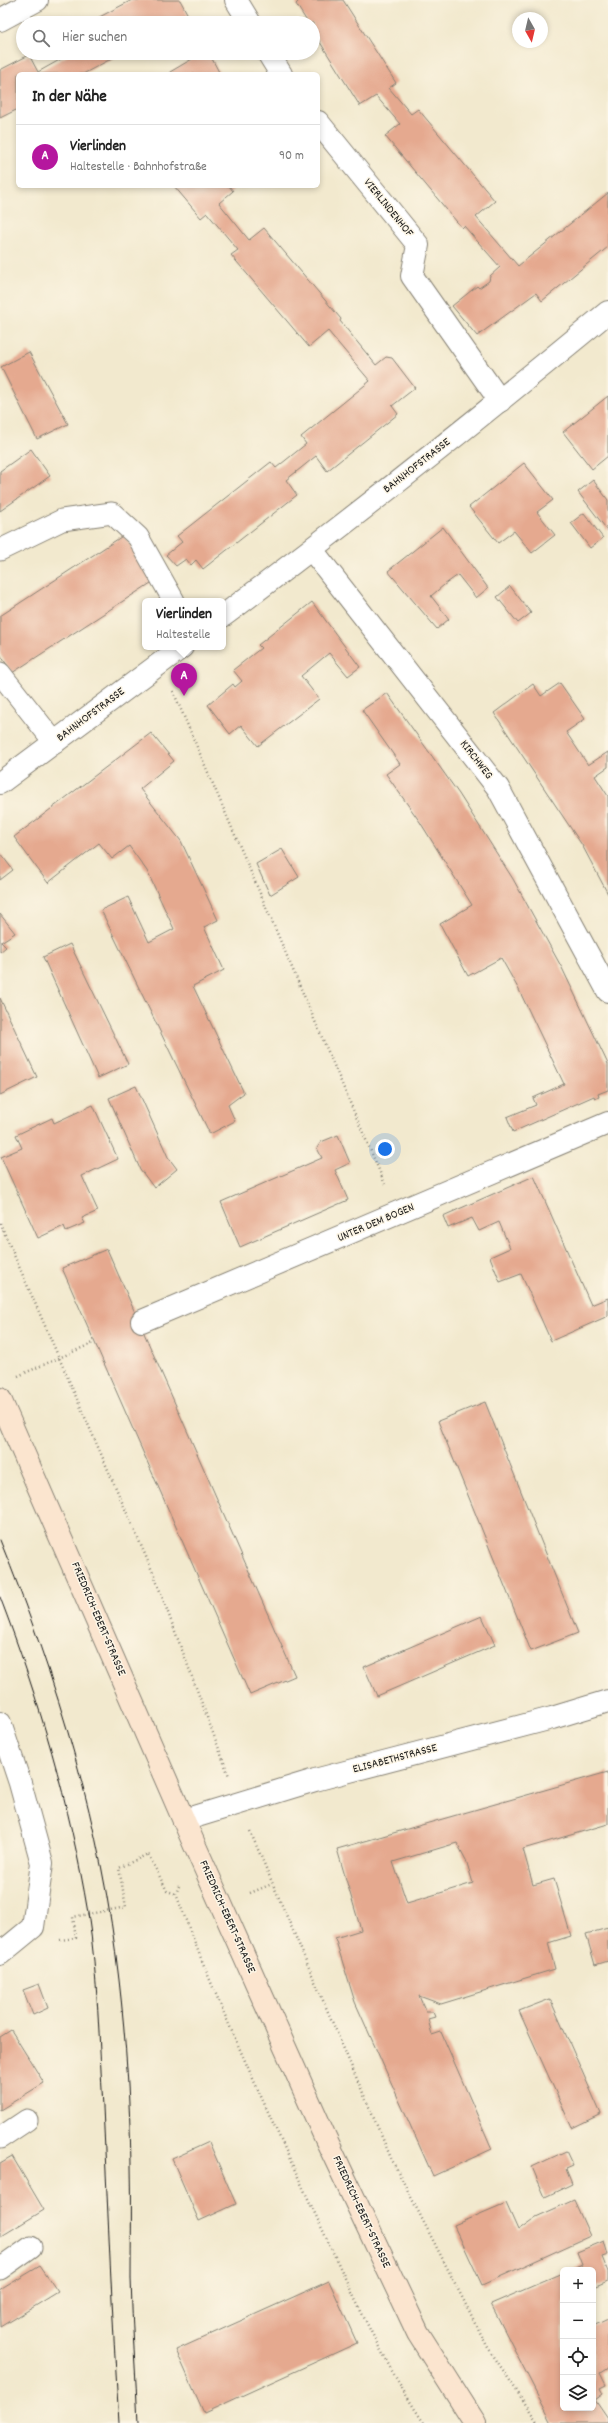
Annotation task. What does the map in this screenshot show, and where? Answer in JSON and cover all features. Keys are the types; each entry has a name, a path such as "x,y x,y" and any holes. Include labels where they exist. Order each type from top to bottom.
{"main road":[{"name":"FRIEDRICH-EBERT-STRASSE","path":"0,1399 184,1820 325,2136 418,2333 474,2423"}],"street":[{"path":"0,20 37,0"},
{"path":"236,0 246,16"},
{"path":"272,60 280,72"},
{"name":"VIERLINDENHOF","path":"320,124 418,244 412,276 500,401"},
{"name":"BAHNHOFSTRASSE","path":"226,614 312,550 500,401 608,312"},
{"name":"KIRCHWEG","path":"312,550 498,788 608,991"},
{"name":"BAHNHOFSTRASSE","path":"0,783 178,650"},
{"name":"UNTER DEM BOGEN","path":"142,1321 398,1214 608,1123"},
{"name":"ELISABETHSTRASSE","path":"184,1820 314,1780 552,1718 608,1701"},
{"path":"0,1723 20,1783 42,1863 33,1927 0,1954"}],"lane":[{"path":"0,550 62,520 112,513 138,537 172,598"},
{"path":"0,673 54,743"},
{"path":"0,2138 26,2120"},
{"path":"0,2269 31,2247"}],"path":[{"path":"161,663 398,1214"},
{"path":"0,1223 58,1359 154,1575 239,1804 272,1884 391,2158 488,2346 538,2423"},
{"path":"14,1378 93,1343"},
{"path":"33,1927 60,1940 76,1938 73,1917 126,1907 119,1868 148,1854 167,1891 176,1894 190,1934 265,2105 350,2288 407,2398 424,2423"}],"building":[{"path":"132,0 180,0 188,16 101,16"},
{"path":"297,0 343,0 396,83 389,88 411,114 418,109 495,201 476,217 518,266 608,193 608,247 542,301 536,293 477,336 452,306 477,286 479,288 489,281 490,276 500,267 464,226 462,228 385,136 400,124 376,96 360,106 320,42 320,16 304,16 296,4 298,2"},
{"path":"19,60 32,60 38,72 16,72 16,110 0,118 0,70"},
{"path":"59,60 109,60 87,72 38,72"},
{"path":"190,60 213,60 219,72 170,72"},
{"path":"176,188 231,188 233,191 219,203 249,240 264,228 341,319 340,321 376,365 386,357 392,358 415,388 392,406 398,414 327,471 316,456 286,480 297,495 203,569 196,560 191,565 186,559 176,566 166,555 182,542 177,536 271,462 276,468 306,444 301,437 370,381 328,331 309,347 231,255 238,250 207,213 201,218"},
{"path":"29,352 68,424 37,439 1,367"},
{"path":"608,396 608,456 592,469 563,432"},
{"path":"31,449 50,476 0,511 0,471"},
{"path":"524,463 553,500 537,512 555,535 532,553 514,531 498,543 469,507"},
{"path":"593,480 608,500 608,531 578,492"},
{"path":"584,513 603,538 590,548 571,523"},
{"path":"443,527 488,588 476,598 458,575 444,585 431,596 449,619 437,629 388,571"},
{"path":"124,535 154,581 12,673 0,654 0,616"},
{"path":"510,586 531,613 518,623 497,597"},
{"path":"312,602 360,667 348,676 329,653 301,676 319,699 258,746 241,725 230,734 208,705 233,684 235,687 242,681 233,670 261,648 258,645"},
{"path":"560,683 585,719 566,732 588,765 608,752 608,767 595,776 608,796 608,894 582,845 494,713 533,684 541,696"},
{"path":"387,693 459,794 513,879 562,968 608,1064 608,1090 598,1094 599,1097 595,1099 594,1096 513,1132 507,1117 536,1105 533,1098 564,1084 519,990 501,958 468,976 440,924 472,905 420,822 386,774 400,764 362,710"},
{"path":"151,733 174,761 140,789 181,841 218,920 204,927 224,970 193,986 244,1093 228,1105 235,1121 210,1134 101,910 128,897 149,942 174,929 147,871 129,846 112,859 99,843 48,883 14,837"},
{"path":"282,849 299,877 270,895 256,864"},
{"path":"0,853 13,870 0,880"},
{"path":"0,914 15,933 1,942 6,947 0,952"},
{"path":"70,944 128,1064 98,1078 43,957"},
{"path":"0,998 37,1077 0,1095"},
{"path":"136,1086 168,1157 177,1169 154,1188 140,1169 109,1098"},
{"path":"93,1105 118,1159 82,1176 98,1211 82,1218 85,1223 66,1231 64,1226 38,1238 1,1157 22,1148 16,1135 52,1118 54,1123"},
{"path":"338,1135 350,1163 335,1170 348,1200 240,1247 221,1202 322,1158 317,1148 321,1142"},
{"path":"534,1176 591,1305 608,1298 608,1316 551,1341 521,1274 500,1282 490,1257 510,1248 499,1222 479,1231 472,1218 448,1228 443,1216"},
{"path":"107,1249 295,1676 250,1695 62,1268"},
{"path":"485,1402 578,1633 531,1651 438,1421"},
{"path":"482,1616 495,1645 377,1696 364,1667"},
{"path":"608,1772 608,1824 523,1849 533,1885 554,1879 571,1936 548,1943 555,1969 441,2004 419,1996 426,2012 433,2012 435,2017 428,2019 432,2035 441,2032 492,2149 433,2176 355,2002 335,1938 361,1930 337,1849","holes":["457,1843 466,1860 473,1883 407,1903 393,1862"]},
{"path":"608,1928 608,1961 595,1965 586,1934"},
{"path":"39,1984 48,2008 33,2015 23,1990"},
{"path":"550,1999 601,2114 572,2128 519,2011"},
{"path":"11,2030 44,2083 0,2110 0,2037"},
{"path":"209,2142 236,2204 199,2221 172,2159"},
{"path":"566,2151 573,2166 566,2169 572,2184 545,2197 532,2167"},
{"path":"12,2156 44,2210 0,2237 0,2163"},
{"path":"574,2200 590,2236 482,2285 454,2225 506,2203 518,2230 536,2217"},
{"path":"604,2241 608,2255 602,2257 608,2272 608,2281 596,2286 596,2267 578,2267 582,2265 577,2252"},
{"path":"40,2266 58,2292 1,2327 0,2290"},
{"path":"560,2274 560,2411 596,2411 596,2401 608,2419 608,2423 552,2423 491,2304"},
{"path":"329,2281 357,2343 204,2413 176,2350"},
{"path":"608,2319 608,2368 600,2373 606,2385 600,2388 603,2394 596,2399 596,2325"}],"tram line":[{"path":"0,1540 41,1647 75,1756 89,1811 111,1923 119,1980 129,2096 131,2278 138,2423"},
{"path":"0,1597 28,1674 63,1792 81,1873 88,1913 98,2010 119,2423"}],"place":[{"name":"Vierlinden","path":"184,696"}]}
